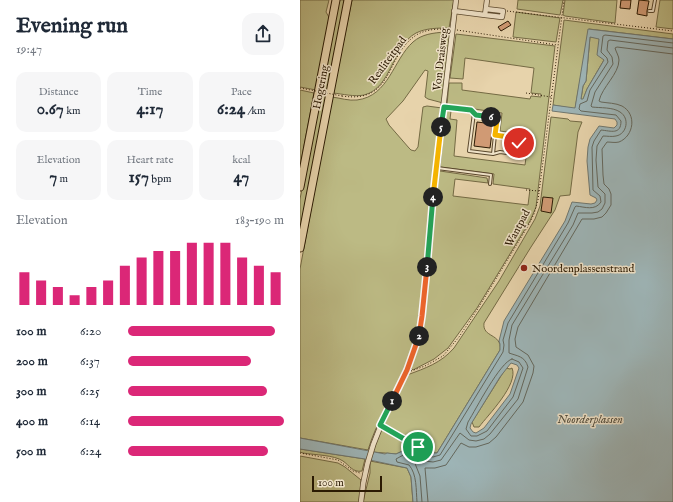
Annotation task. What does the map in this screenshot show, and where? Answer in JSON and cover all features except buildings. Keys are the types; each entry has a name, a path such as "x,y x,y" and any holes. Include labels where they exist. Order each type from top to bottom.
{"highway":[{"name":"Hogering","path":"300,186 336,0"},
{"name":"Hogering","path":"300,248 348,0"}],"street":[{"name":"Von Draisweg","path":"361,502 364,474 380,425 407,370 419,338 436,168 456,0"},
{"path":"485,15 487,0"},
{"path":"454,11 502,17 503,11 486,9"}],"lane":[{"path":"649,11 653,11 655,0"},
{"path":"444,107 471,110 476,115 493,118 497,121 492,154"},
{"path":"474,113 469,151 492,154 500,152 514,154 518,149 519,143 515,138 495,135"},
{"path":"436,168 491,176 490,184"}],"path":[{"name":"Wantpad","path":"407,370 413,371 443,356 459,337 477,310 534,214 539,191 564,0"},
{"path":"503,11 673,31"},
{"name":"Realiteitpad","path":"300,88 342,96 361,97 370,93 378,88 386,79 404,47 417,35 430,30 453,29 558,45"},
{"path":"526,93 551,97"},
{"path":"526,190 539,191"},
{"path":"380,425 418,447 417,453"},
{"path":"405,451 429,455"},
{"path":"300,453 338,460 353,471 364,474"}],"shaded area":[{"path":"300,0 329,0 326,12 330,19 316,90 300,87"},
{"path":"339,0 344,0 344,7 300,231 300,199"},
{"path":"352,0 454,0 449,28 428,29 416,33 408,39 402,47 381,84 373,91 364,95 356,96 333,93"},
{"path":"518,0 563,0 560,15 517,9"},
{"path":"565,0 617,0 615,23 565,16 563,15"},
{"path":"660,0 673,0 673,29 656,27"},
{"path":"516,12 560,18 556,42 513,37"},
{"path":"564,20 673,34 673,39 589,29 575,109 553,105"},
{"path":"432,33 451,33 443,103 425,97 428,71 425,70 403,101 386,119 389,125 409,148 415,151 418,147 423,107 427,106 442,108 421,315 417,337 405,372 380,420 368,450 300,438 300,269 332,97 357,100 368,97 384,85 406,49 416,39"},
{"path":"456,34 555,46 536,207 530,221 477,308 448,348 434,359 413,370 410,367 416,353 422,328 437,174 440,171 487,178 488,183 455,179 453,196 528,205 530,189 493,184 494,174 440,167 446,110 451,111 450,119 457,120 454,156 525,165 529,135 500,131 502,113 447,105 449,83 462,83 462,90 530,99 531,96 541,97 541,94 531,93 534,68 465,58 463,79 450,78"},
{"path":"590,37 599,38 604,60 587,89 583,100 581,99 583,86 586,81"},
{"path":"300,90 314,93 300,167"},
{"path":"551,117 582,122 578,132 570,195 560,196 555,210 484,323 484,328 486,331 498,341 500,350 437,453 407,449 396,454 373,452 380,430 407,375 444,358 454,348 499,281 535,219 540,206"},
{"path":"506,368 512,368 513,375 507,391 479,427 474,427 472,422"},
{"path":"300,449 365,459 362,471 354,470 339,459 330,456 303,453 300,452"},
{"path":"300,456 338,463 345,467 361,480 360,502 300,502"},
{"path":"370,461 407,468 411,477 413,502 363,502 370,473"}],"water":[{"name":"Noorderplassen","path":"588,29 673,39 673,502 413,502 411,477 407,468 365,459 300,449 300,438 385,454 396,454 407,449 437,453 500,350 499,341 504,321 565,221 572,202 591,204 595,203 597,200 590,195 587,161 590,139 599,126 614,128 617,125 617,122 615,119 552,111 553,105 575,108","holes":["590,37 599,39 597,55 604,60 587,89 583,99 581,99 583,86 586,81","511,363 517,365 519,368 510,394 484,428 476,433 473,432 470,428 471,424 500,377"]}],"place":[{"name":"Noordenplassenstrand","path":"524,268"}],"route":[{"path":"418,447 380,425 407,370 419,338 436,168 444,107 471,110 476,115 493,118 497,121 495,135 515,138 519,143"}]}
